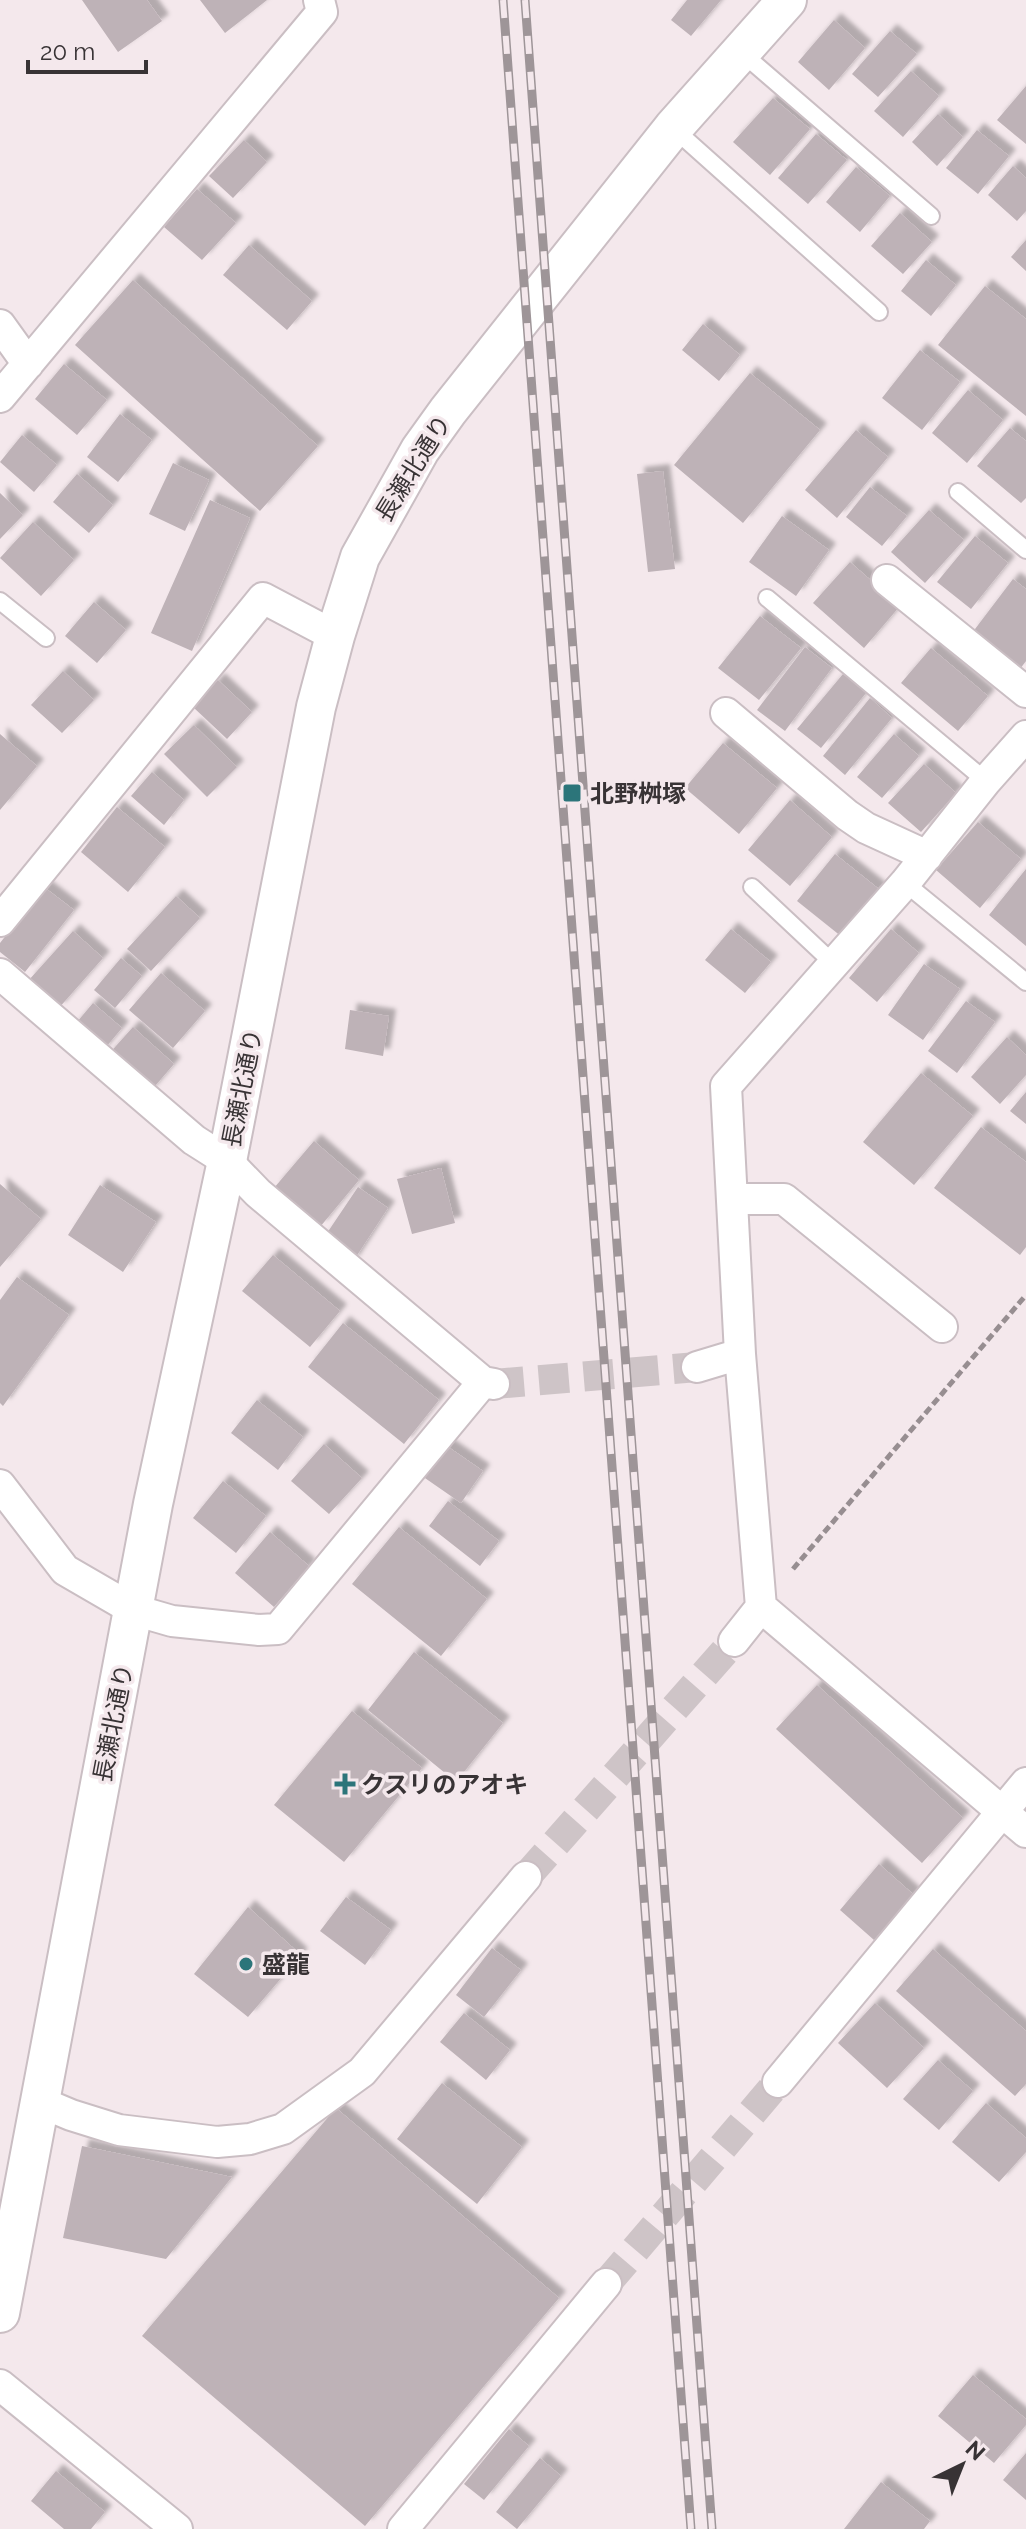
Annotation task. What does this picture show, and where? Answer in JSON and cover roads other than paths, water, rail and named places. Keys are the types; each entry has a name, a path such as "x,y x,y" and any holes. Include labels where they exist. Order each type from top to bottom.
{"street":[{"path":"0,397 322,12 319,0"},
{"name":"長瀬北通り","path":"0,2313 153,1504 227,1161 316,707 360,557 420,450 448,411 673,128 787,0"},
{"path":"0,325 28,364"},
{"path":"887,580 1026,692"},
{"path":"0,921 263,598 335,636"},
{"path":"726,713 847,815 866,828 927,856"},
{"path":"734,1641 761,1607 740,1354 726,1086 905,883 1026,736"},
{"path":"0,974 194,1140 227,1161 258,1193 488,1383 278,1629 259,1630 172,1621 134,1610 65,1570 0,1485"},
{"path":"732,1199 784,1199 942,1327"},
{"path":"697,1367 740,1354"},
{"path":"761,1607 1026,1832"},
{"path":"778,2082 1026,1783"},
{"path":"40,2102 119,2130 217,2142 250,2139 283,2129 362,2072 526,1877"},
{"path":"403,2529 606,2284"},
{"path":"0,2385 177,2529"}],"lane":[{"path":"742,53 931,216"},
{"path":"673,128 879,312"},
{"path":"958,492 1026,550"},
{"path":"767,598 986,781"},
{"path":"0,601 46,638"},
{"path":"905,883 1026,982"},
{"path":"752,887 833,963"}],"tunnel":[{"path":"494,1384 697,1367"},
{"path":"526,1877 734,1641"},
{"path":"606,2284 778,2082"}],"railway":[{"path":"503,0 691,2529"},
{"path":"525,0 712,2529"}],"place":[{"name":"北野桝塚","path":"572,793"},
{"name":"クスリのアオキ","path":"345,1784"},
{"name":"盛龍","path":"246,1964"}]}
